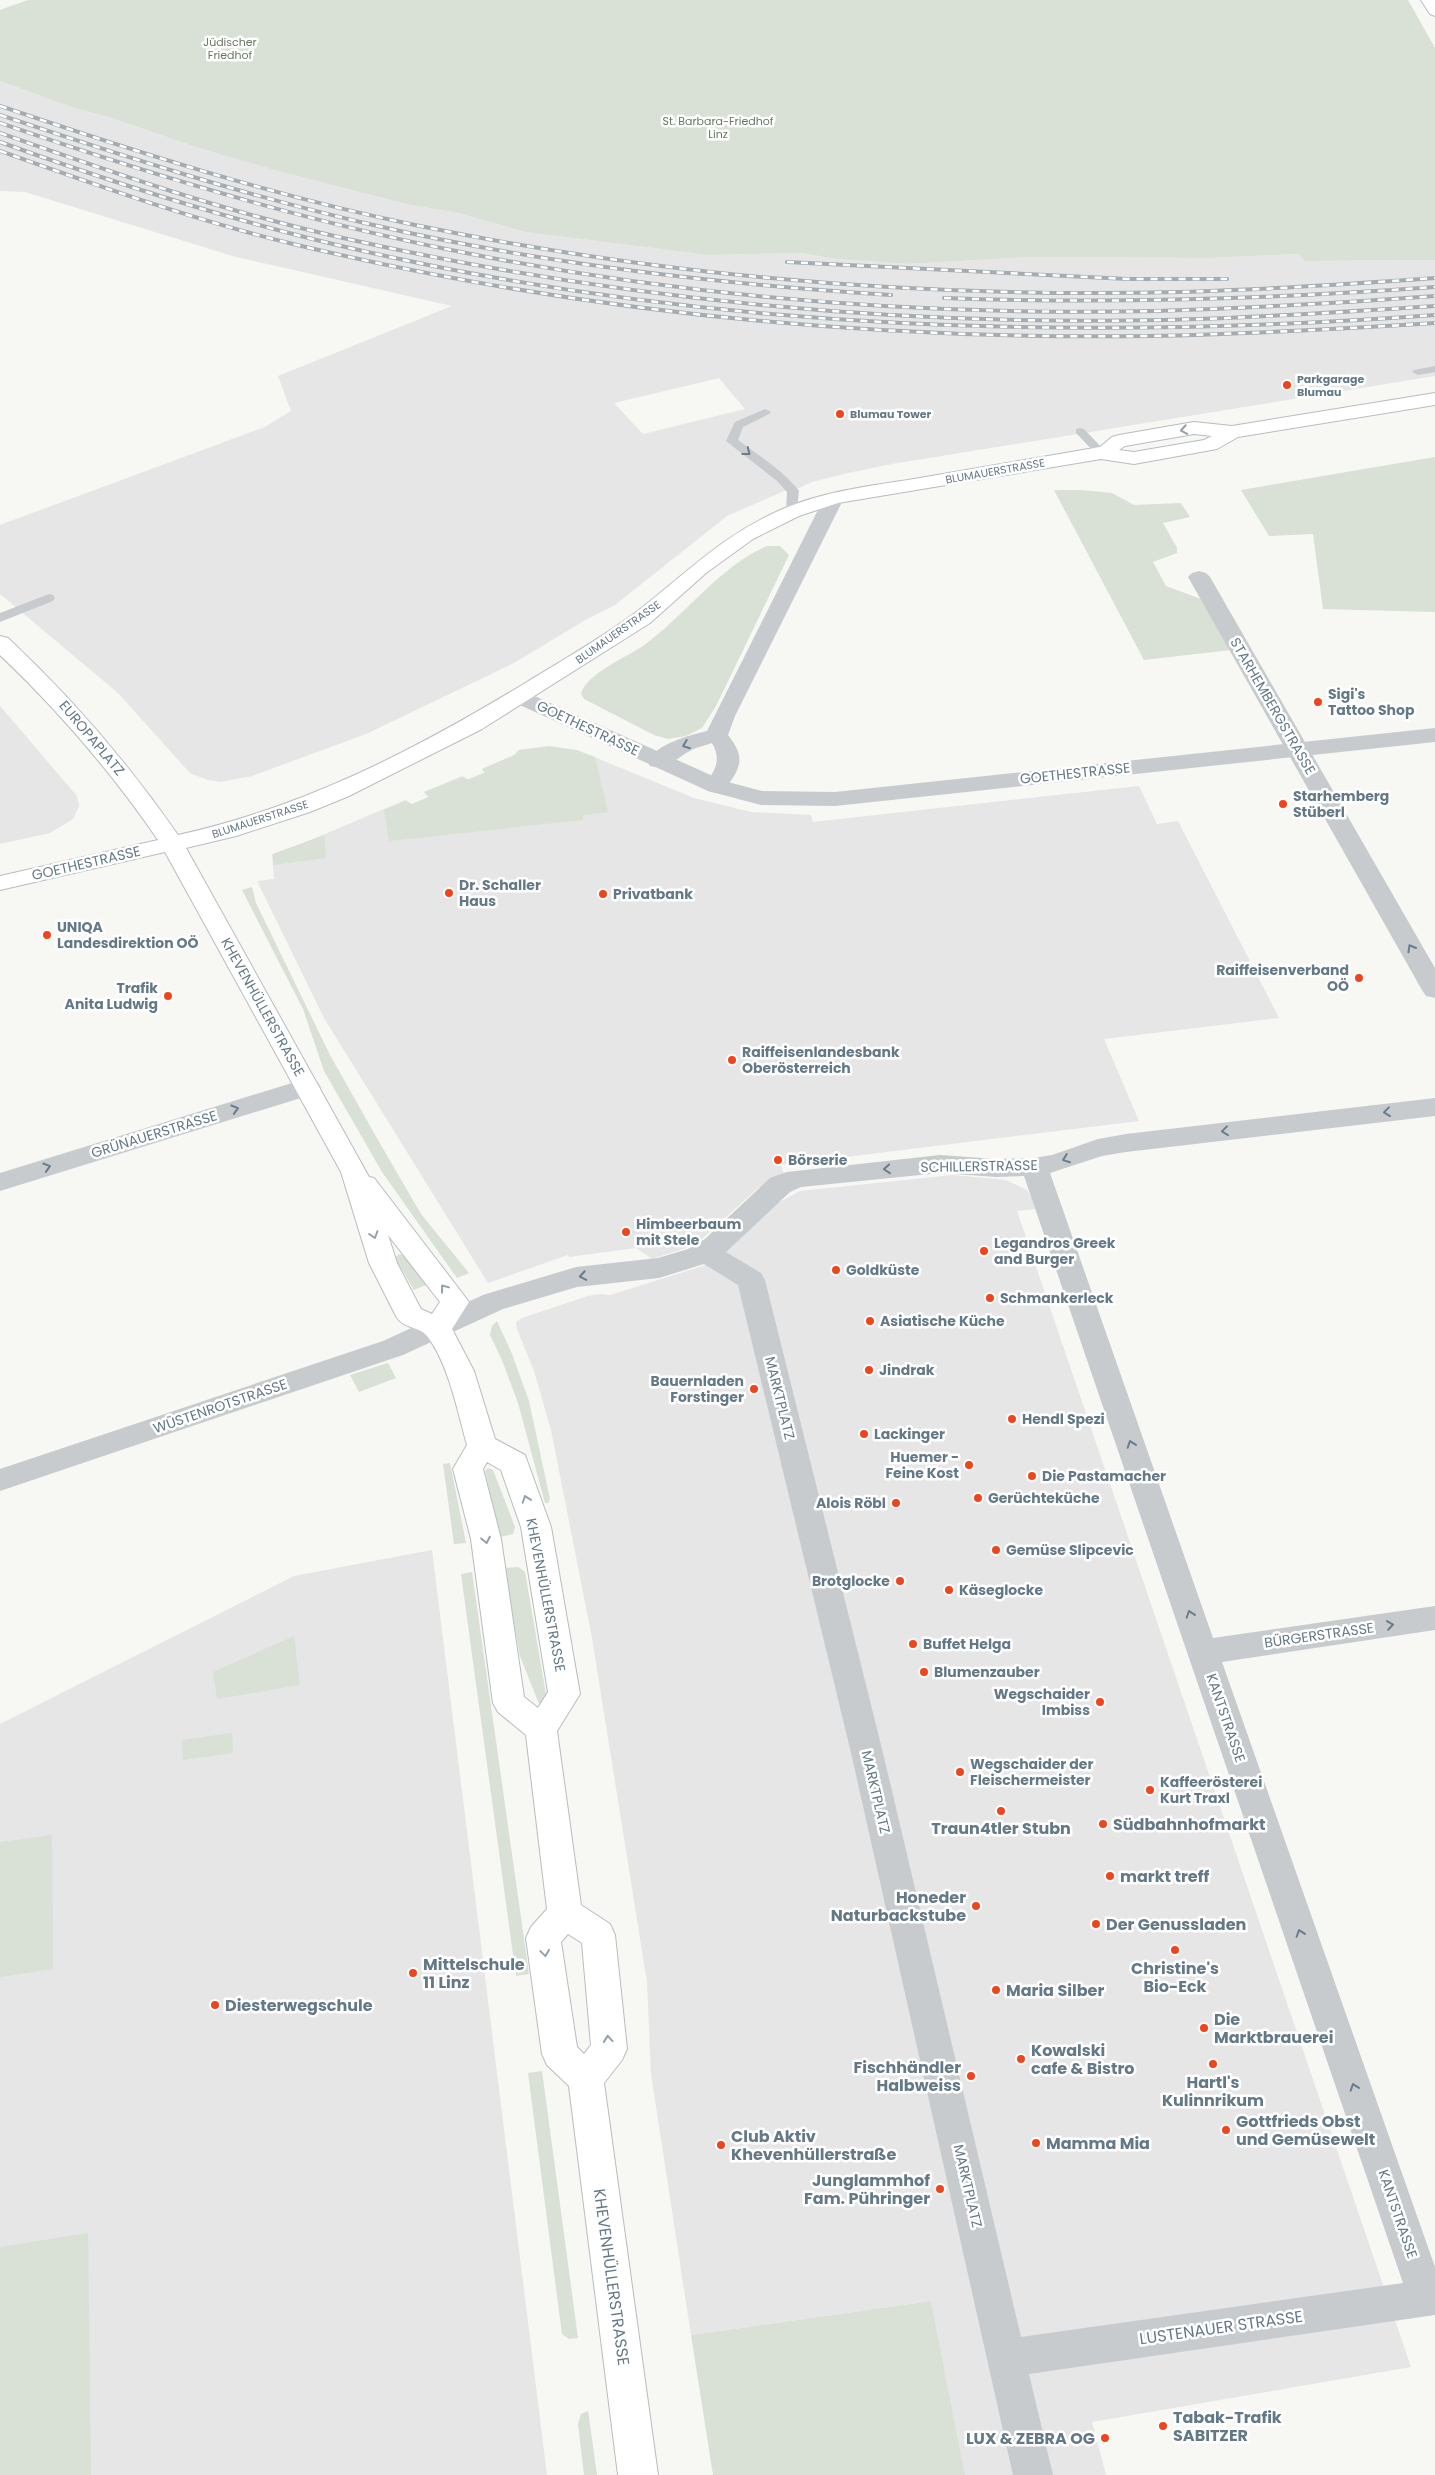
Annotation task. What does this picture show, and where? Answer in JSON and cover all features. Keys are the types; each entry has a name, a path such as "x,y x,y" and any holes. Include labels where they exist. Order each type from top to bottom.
{"main road":[{"path":"1429,0 1435,11"},
{"name":"BLUMAUERSTRASSE","path":"172,843 228,831 302,807 341,790 474,724 642,618 723,550 746,535 792,512 834,498 1101,454 1134,458 1210,445 1232,432 1435,399"},
{"name":"EUROPAPLATZ","path":"0,643 56,696 145,802 172,843"},
{"name":"GOETHESTRASSE","path":"0,883 172,843"},
{"name":"KHEVENHÜLLERSTRASSE","path":"172,843 354,1172 455,1302 437,1328 410,1316 383,1263 354,1172"},
{"path":"437,1328 460,1371 482,1446 468,1470 486,1539 509,1703 541,1729 565,1912 598,1935 610,2049 586,2079 560,2054 543,1938 565,1912"},
{"name":"KHEVENHÜLLERSTRASSE","path":"482,1446 514,1463 536,1527 564,1694 541,1729"},
{"name":"KHEVENHÜLLERSTRASSE","path":"586,2079 638,2475"}],"street":[{"path":"716,786 730,761 723,743 724,716 834,498"},
{"name":"STARHEMBERGSTRASSE","path":"1199,577 1435,990"},
{"name":"GOETHESTRASSE","path":"519,696 716,786 761,798 785,800 835,799 1435,735"},
{"path":"658,761 688,743 723,743"},
{"name":"GRÜNAUERSTRASSE","path":"0,1182 308,1087"},
{"name":"SCHILLERSTRASSE","path":"437,1328 493,1302 576,1276 659,1268 705,1252 715,1246 780,1186 798,1178 940,1164 996,1168 1034,1167 1056,1163 1098,1148 1126,1143 1435,1106"},
{"name":"KANTSTRASSE","path":"1034,1167 1431,2298"},
{"name":"MARKTPLATZ","path":"705,1252 751,1280 868,1756 1033,2475"},
{"name":"WÜSTENROTSTRASSE","path":"0,1480 394,1348 437,1328"},
{"name":"BÜRGERSTRASSE","path":"1203,1652 1435,1618"},
{"name":"LUSTENAUER STRASSE","path":"1007,2358 1431,2298"}],"lane":[{"path":"1418,372 1435,369"},
{"path":"765,412 738,423 734,430 732,441 781,478 794,491 792,512"},
{"path":"1080,431 1101,454"},
{"path":"0,618 49,598"}],"shaded area":[{"path":"0,81 74,108 109,117 193,146 411,205 458,213 525,232 708,255 800,253 838,259 907,264 1030,257 1209,258 1298,254 1305,261 1435,260 1435,376 892,464 812,482 793,491 784,491 727,516 615,605 587,619 514,663 366,734 252,776 221,782 208,780 190,773 118,693 0,594 0,525 265,427 291,411 278,376 452,306 236,257 25,192 0,191","holes":["719,378 745,409 643,434 614,403"]},
{"path":"0,706 77,796 79,806 73,819 50,833 0,844"},
{"path":"549,747 577,750 694,798 751,812 811,815 813,822 1139,786 1157,824 1178,821 1279,1018 1104,1039 1139,1121 781,1165 784,1174 757,1189 695,1245 652,1259 636,1248 569,1257 568,1255 488,1283 324,1018 257,881 274,879 272,854 304,843 405,800 412,804 428,797 424,792 462,776 468,779 485,772 482,769 514,756 519,750"},
{"path":"953,1175 1006,1180 1027,1190 1032,1198 1035,1209 1017,1211 1411,2367 1092,2422 1106,2475 965,2475 931,2301 691,2335 651,2074 647,1982 592,1638 551,1430 534,1371 516,1322 522,1318 588,1296 610,1295 703,1266 715,1259 778,1203 800,1191"},
{"path":"432,1550 547,2475 0,2475 0,1724 294,1576"}],"green space":[{"name":"St. Barbara-Friedhof Linz","path":"28,0 1408,0 1435,48 1435,260 1305,261 1298,254 1209,258 1030,257 907,264 838,259 800,253 708,255 525,232 458,213 411,205 275,170 193,146 109,117 74,108 0,81 0,10"},
{"path":"1435,457 1435,612 1323,609 1313,534 1269,536 1241,490"},
{"path":"1054,490 1112,493 1134,505 1181,503 1190,517 1163,523 1177,548 1177,553 1153,562 1166,586 1201,599 1231,650 1144,660"},
{"path":"767,546 780,546 789,555 716,706 702,728 686,736 668,739 654,735 584,699 581,694 584,687 598,673 643,646 734,566"},
{"path":"549,746 576,750 595,757 608,812 583,815 583,820 389,841 384,810 406,801 412,804 429,797 424,792 463,777 468,780 485,773 482,769 514,755 519,750"},
{"path":"324,835 326,858 273,865 273,854"},
{"path":"252,887 256,903 330,1055 421,1214 469,1273 457,1278 382,1172 324,1071 303,1009 242,890"},
{"path":"399,1254 403,1255 426,1285 414,1290 395,1258"},
{"path":"497,1321 512,1354 529,1401 550,1499 548,1503 545,1503 518,1403 502,1360 490,1335 492,1326"},
{"path":"388,1363 396,1378 359,1392 350,1375"},
{"path":"450,1463 466,1543 454,1544 443,1464"},
{"path":"488,1468 493,1470 515,1527 513,1534 500,1537 485,1471"},
{"path":"518,1567 525,1572 548,1706 541,1709 520,1656 504,1568"},
{"path":"472,1572 529,1974 516,1976 461,1574"},
{"path":"294,1636 300,1685 217,1699 213,1672"},
{"path":"232,1733 233,1753 183,1760 182,1740"},
{"path":"52,1835 53,1969 0,1977 0,1842"},
{"path":"542,2071 578,2338 569,2339 562,2334 528,2073"},
{"path":"88,2233 91,2475 0,2475 0,2247"},
{"path":"931,2301 965,2475 713,2475 691,2335"},
{"path":"588,2411 597,2475 584,2475 578,2424 581,2414"}],"railway":[{"path":"0,106 206,172 310,201 415,225 509,243 700,271 891,287 1083,293 1243,290 1435,278"},
{"path":"0,115 229,188 322,213 434,238 564,261 629,270 760,285 891,295"},
{"path":"0,123 111,160 223,194 393,238 538,266 714,291 891,306 1069,312 1227,308 1435,296"},
{"path":"0,133 170,191 299,228 444,259 648,292 854,313 1061,321 1232,318 1435,306"},
{"path":"0,142 184,204 325,242 503,279 635,299 768,314 901,323 1034,327 1168,327 1302,323 1435,315"},
{"path":"0,151 182,213 293,244 398,267 505,287 611,304 718,317 934,333 1042,336 1221,334 1435,323"},
{"path":"787,262 1127,279 1227,279"},
{"path":"944,298 1005,300 1190,299 1312,295 1435,287"}],"place":[{"name":"Parkgarage Blumau","path":"1287,385"},
{"name":"Blumau Tower","path":"840,414"},
{"name":"Sigi's Tattoo Shop","path":"1318,702"},
{"name":"Starhemberg Stüberl","path":"1283,804"},
{"name":"Dr. Schaller Haus","path":"449,893"},
{"name":"Privatbank","path":"603,894"},
{"name":"UNIQA Landesdirektion OÖ","path":"47,935"},
{"name":"Raiffeisenverband OÖ","path":"1359,978"},
{"name":"Trafik Anita Ludwig","path":"168,996"},
{"name":"Raiffeisenlandesbank Oberösterreich","path":"732,1060"},
{"name":"Börserie","path":"778,1160"},
{"name":"Himbeerbaum mit Stele","path":"626,1232"},
{"name":"Legandros Greek and Burger","path":"984,1251"},
{"name":"Goldküste","path":"836,1270"},
{"name":"Schmankerleck","path":"990,1298"},
{"name":"Asiatische Küche","path":"870,1321"},
{"name":"Jindrak","path":"869,1370"},
{"name":"Bauernladen Forstinger","path":"754,1389"},
{"name":"Hendl Spezi","path":"1012,1419"},
{"name":"Lackinger","path":"864,1434"},
{"name":"Huemer - Feine Kost","path":"969,1465"},
{"name":"Die Pastamacher","path":"1032,1476"},
{"name":"Gerüchteküche","path":"978,1498"},
{"name":"Alois Röbl","path":"896,1503"},
{"name":"Gemüse Slipcevic","path":"996,1550"},
{"name":"Brotglocke","path":"900,1581"},
{"name":"Käseglocke","path":"949,1590"},
{"name":"Buffet Helga","path":"913,1644"},
{"name":"Blumenzauber","path":"924,1672"},
{"name":"Wegschaider Imbiss","path":"1100,1702"},
{"name":"Wegschaider der Fleischermeister","path":"960,1772"},
{"name":"Kaffeerösterei Kurt Traxl","path":"1150,1790"},
{"name":"Traun4tler Stubn","path":"1001,1811"},
{"name":"Südbahnhofmarkt","path":"1103,1824"},
{"name":"markt treff","path":"1110,1876"},
{"name":"Honeder Naturbackstube","path":"976,1906"},
{"name":"Der Genussladen","path":"1096,1924"},
{"name":"Christine's Bio-Eck","path":"1175,1950"},
{"name":"Mittelschule 11 Linz","path":"413,1973"},
{"name":"Maria Silber","path":"996,1990"},
{"name":"Diesterwegschule","path":"215,2005"},
{"name":"Die Marktbrauerei","path":"1204,2028"},
{"name":"Kowalski cafe & Bistro","path":"1021,2059"},
{"name":"Hartl's Kulinnrikum","path":"1213,2064"},
{"name":"Fischhändler Halbweiss","path":"971,2076"},
{"name":"Gottfrieds Obst und Gemüsewelt","path":"1226,2130"},
{"name":"Mamma Mia","path":"1036,2143"},
{"name":"Club Aktiv Khevenhüllerstraße","path":"721,2145"},
{"name":"Junglammhof Fam. Pühringer","path":"940,2189"},
{"name":"Tabak-Trafik SABITZER","path":"1163,2426"},
{"name":"LUX & ZEBRA OG","path":"1105,2438"}],"park label":[{"name":"Jüdischer Friedhof","path":"230,48"}]}
